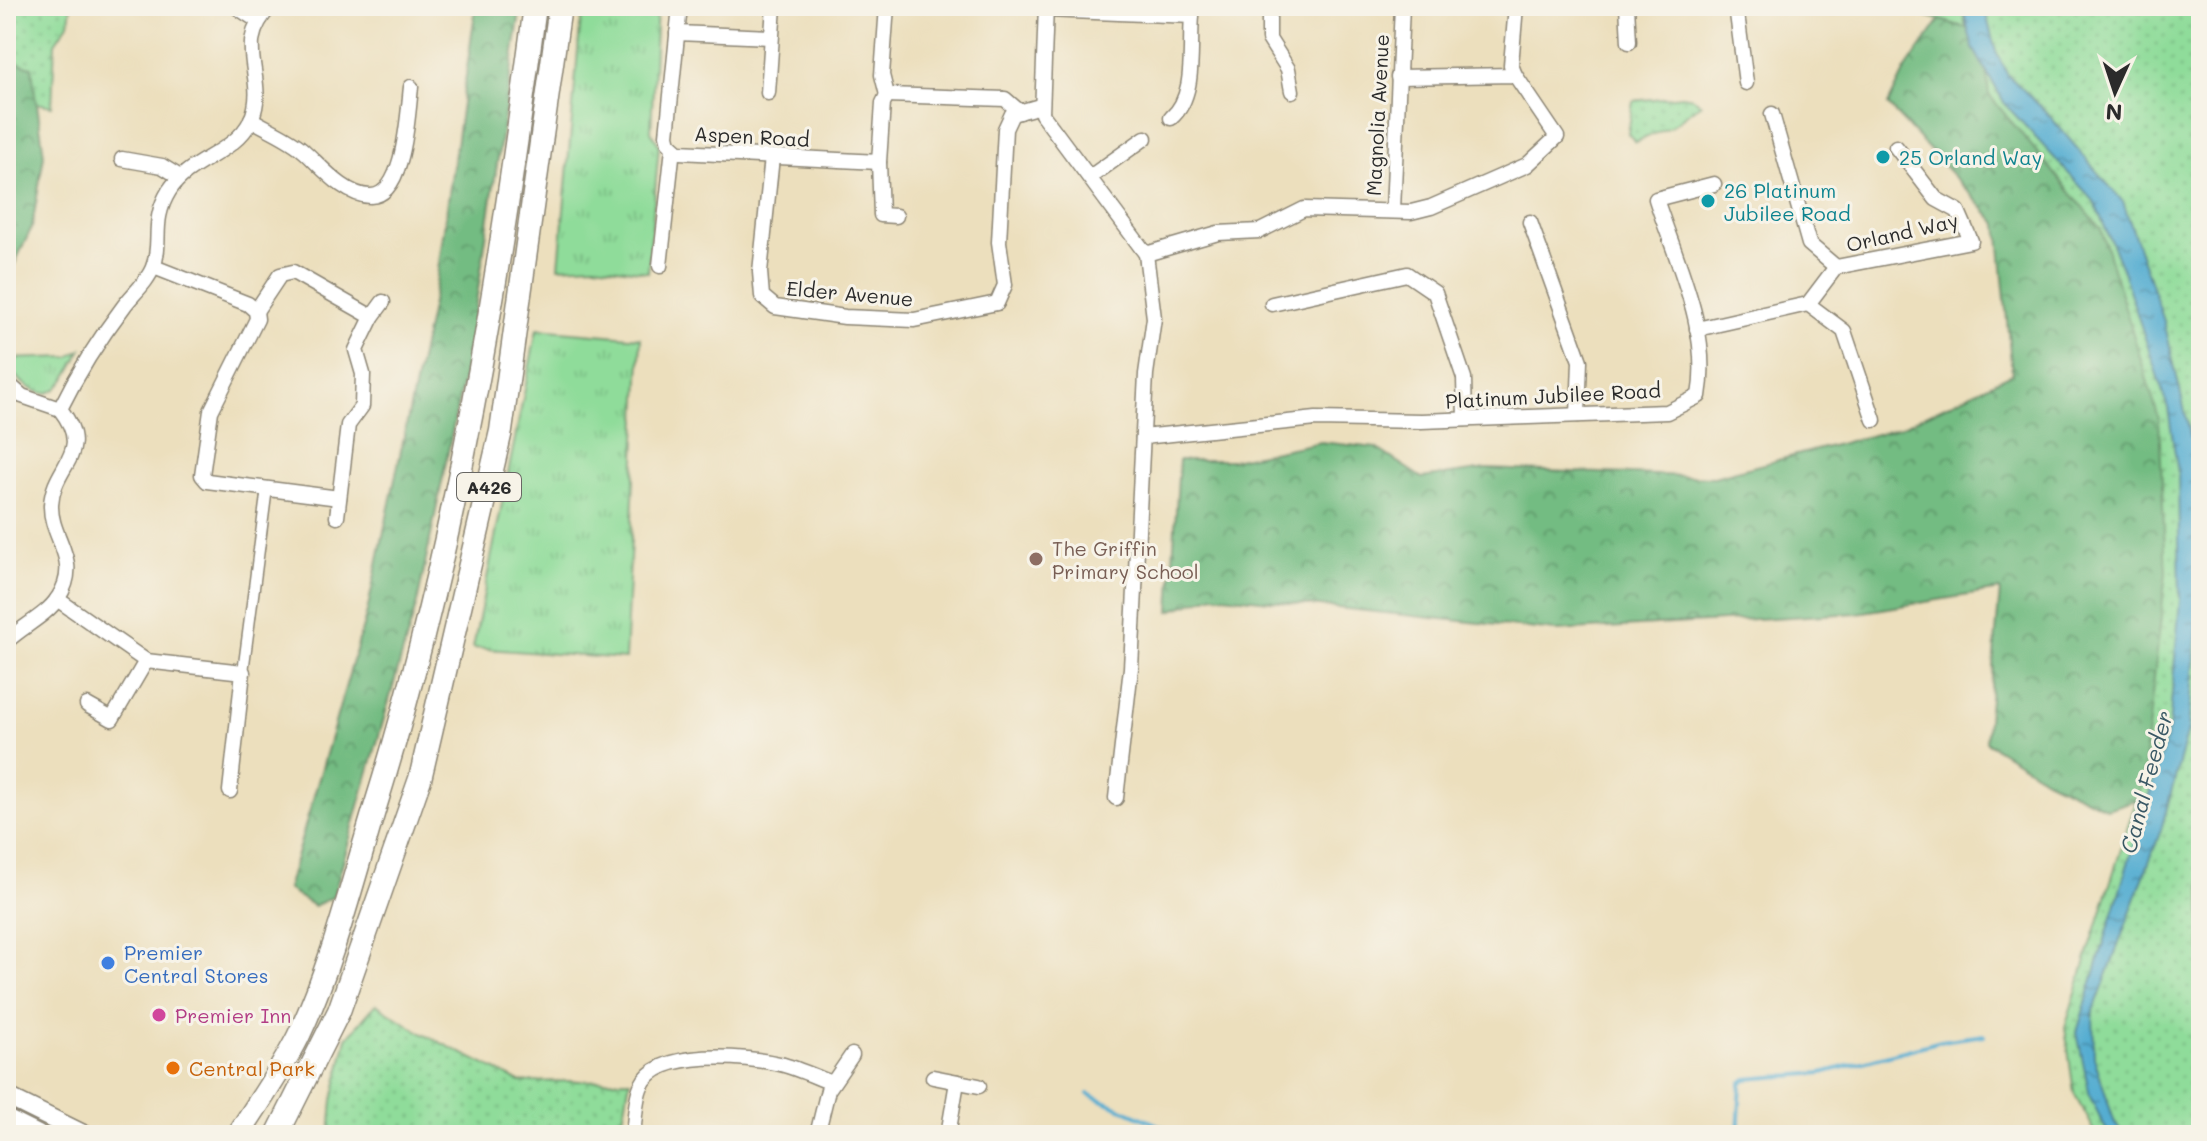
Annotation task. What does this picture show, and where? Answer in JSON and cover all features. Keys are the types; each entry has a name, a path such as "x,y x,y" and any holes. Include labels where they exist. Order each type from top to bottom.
{"highway":[{"name":"A426","path":"238,1135 298,1036 328,958 408,699 450,521 492,304 535,6"},
{"name":"A426","path":"277,1135 339,1011 420,779 501,431 560,6"}],"street":[{"path":"235,6 258,21"},
{"path":"60,409 82,364 154,267 158,216 180,177 234,140 251,119 257,91 249,53 258,21 271,6"},
{"name":"Aspen Road","path":"680,6 667,135 673,148 689,153 879,162"},
{"path":"768,93 774,6"},
{"path":"887,6 882,75 887,95 883,103 879,162 881,215 896,216"},
{"path":"1269,6 1269,39 1288,69 1292,91"},
{"name":"Magnolia Avenue","path":"1146,254 1218,233 1260,231 1304,209 1393,210 1402,6"},
{"path":"1393,210 1431,207 1497,180 1527,165 1557,137 1511,65 1516,6"},
{"path":"1627,6 1629,42"},
{"path":"1736,6 1746,83"},
{"path":"1116,798 1133,638 1146,374 1154,318 1146,254 1040,106 1046,8 1192,16 1187,89 1182,108 1171,118"},
{"path":"677,33 771,37"},
{"path":"1398,77 1515,75"},
{"path":"251,119 304,150 316,166 358,193 373,196 383,191 405,150 411,87"},
{"path":"887,95 1005,99 1020,112 1040,106"},
{"name":"Elder Avenue","path":"772,157 760,272 762,296 775,307 845,317 914,320 997,303 1003,294 1005,285 999,242 1005,129 1012,114 1020,112"},
{"path":"1772,114 1809,244 1836,267"},
{"path":"1090,177 1145,138"},
{"name":"Orland Way","path":"1808,304 1836,267 1971,241 1958,211 1936,199 1896,147"},
{"path":"660,266 673,148"},
{"path":"122,159 162,166 180,177"},
{"name":"Platinum Jubilee Road","path":"1143,437 1316,419 1465,419 1667,412 1699,396 1703,371 1697,329 1656,199 1714,184"},
{"path":"1530,222 1580,361 1578,415"},
{"path":"154,267 248,304 256,311"},
{"path":"339,498 207,481 202,475 211,411 257,319 256,311 280,275 293,272 372,317"},
{"path":"1272,304 1407,274 1435,293 1464,378 1465,419"},
{"path":"337,517 348,425 362,406 363,374 356,350 383,302"},
{"path":"1697,329 1808,304 1844,331 1874,420"},
{"path":"6,382 22,396 60,409 74,433 69,463 55,485 51,506 68,561 57,599 6,642"},
{"path":"230,791 267,488"},
{"path":"57,599 146,661 243,672"},
{"path":"87,705 112,719 146,661"},
{"path":"817,1135 832,1083 852,1055"},
{"path":"633,1135 641,1085 653,1072 673,1061 732,1057 783,1065 832,1083"},
{"path":"933,1077 979,1086"},
{"path":"948,1135 957,1082"},
{"path":"6,1096 85,1135"},
{"path":"6,1119 38,1135"}],"green space":[{"path":"6,6 71,6 69,22 55,43 52,106 36,103 32,67 6,59"},
{"path":"476,6 521,6 469,349 418,599 333,897 314,906 287,889 367,612 436,284"},
{"path":"585,6 657,6 651,131 659,145 648,272 595,265 559,267 580,27"},
{"path":"1894,6 1962,6 1966,28"},
{"path":"1973,6 2201,6 2201,1135 2097,1135 2074,1093 2065,1027 2142,782 2166,573 2159,419 2101,229 1989,95 1983,41"},
{"path":"1940,20 2013,42 2201,115 2201,602 2165,791 2107,809 2046,779 1986,742 2000,590 1857,613 1556,631 1214,595 1170,611 1179,460 1232,460 1321,442 1376,448 1422,478 1486,469 1714,477 1899,428 2012,374 1998,224 1888,105 1905,70"},
{"path":"6,59 32,67 44,155 32,227 6,282"},
{"path":"1682,96 1694,98 1701,104 1670,127 1636,142 1628,134 1633,101"},
{"path":"537,329 641,338 625,659 473,648"},
{"path":"81,350 65,379 50,392 31,389 6,366 6,359 69,357"},
{"path":"376,1004 421,1033 520,1082 630,1080 620,1135 330,1135 333,1100 347,1038"}],"water":[{"path":"1962,6 1984,6 1996,52 2007,74 2047,113 2123,202 2164,321 2197,464 2200,595 2188,730 2161,830 2093,1013 2094,1057 2115,1124 2125,1135 2109,1135 2090,1097 2077,1032 2169,728 2180,599 2178,473 2168,408 2122,268 2094,201 2005,104 1973,48"}],"waterway":[{"path":"1738,1135 1741,1083 1746,1079 1822,1073 1941,1041 1984,1035"},
{"path":"1088,1094 1163,1127 1191,1135"}],"place":[{"name":"25 Orland Way","path":"1883,157"},
{"name":"26 Platinum Jubilee Road","path":"1708,201"},
{"name":"The Griffin Primary School","path":"1036,559"},
{"name":"Premier Central Stores","path":"108,963"},
{"name":"Premier Inn","path":"159,1015"},
{"name":"Central Park","path":"173,1068"}],"water label":[{"name":"Canal Feeder","path":"2146,782"}]}
